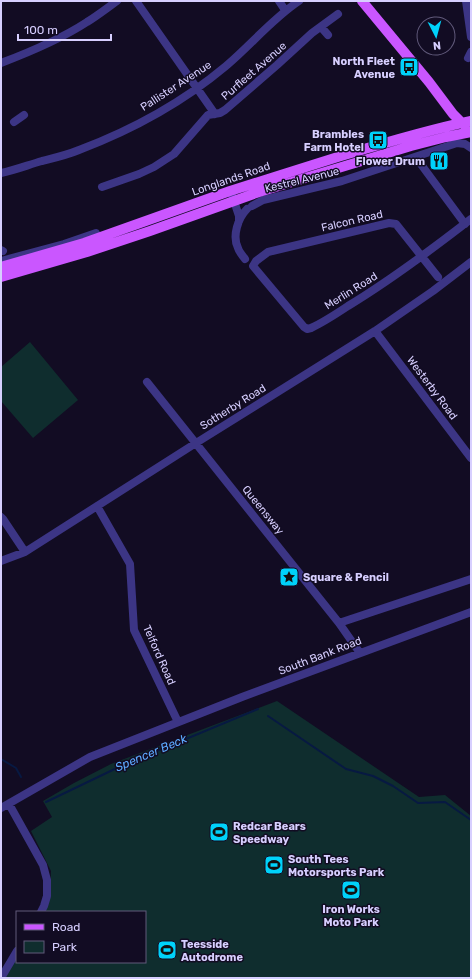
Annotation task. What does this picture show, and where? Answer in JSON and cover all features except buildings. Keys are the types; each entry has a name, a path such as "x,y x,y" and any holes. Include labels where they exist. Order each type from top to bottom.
{"main road":[{"path":"362,1 429,82 453,114 466,122 471,132"},
{"name":"Longlands Road","path":"1,267 84,243 230,191 379,145 466,122"},
{"name":"Longlands Road","path":"1,277 87,252 235,204 259,192 411,146 471,132"}],"street":[{"path":"1,63 37,48 67,33 87,22 117,1"},
{"path":"136,1 215,114"},
{"path":"279,1 285,10"},
{"name":"Pallister Avenue","path":"1,174 79,150 108,138 166,109 227,66 285,10 298,1"},
{"path":"468,6 471,37"},
{"name":"Purfleet Avenue","path":"102,187 140,174 174,154 208,116 225,110 312,33 338,14"},
{"path":"321,27 328,35"},
{"path":"14,122 24,115"},
{"name":"Kestrel Avenue","path":"239,221 250,207 263,200 342,181 458,143 465,144 471,148"},
{"path":"416,157 468,221"},
{"path":"230,191 239,216 236,244 238,250 245,259"},
{"name":"Merlin Road","path":"253,266 307,329 315,327 394,277 468,221"},
{"name":"Falcon Road","path":"253,266 256,261 268,252 389,224 396,224 438,277"},
{"path":"1,261 64,244 96,233"},
{"name":"Sotherby Road","path":"1,561 25,552 376,331 471,262"},
{"name":"Westerby Road","path":"376,331 471,458"},
{"name":"Queensway","path":"147,382 339,623 360,653"},
{"name":"Telford Road","path":"97,506 130,564 134,630 178,722"},
{"path":"1,518 4,519 25,552"},
{"path":"339,623 471,579"},
{"name":"South Bank Road","path":"1,808 90,757 178,722 471,612"},
{"path":"9,804 44,864 47,880 47,896 42,911"},
{"path":"1,978 16,954"}],"green space":[{"path":"30,342 78,400 33,438 1,401 1,367"},
{"name":"South Tees Motorsports Park","path":"277,701 419,797 445,795 471,816 471,978 5,978 16,957 16,963 146,963 146,911 40,911 50,891 51,871 31,831 52,817 43,801 111,764"}],"waterway":[{"name":"Spencer Beck","path":"46,802 121,766 258,709"},
{"path":"268,716 346,769 373,776 393,786 418,803 445,802 471,820"},
{"name":"Spencer Beck","path":"1,759 16,768 21,777"}],"place":[{"name":"North Fleet Avenue","path":"409,67"},
{"name":"Brambles Farm Hotel","path":"378,140"},
{"name":"Flower Drum","path":"439,161"},
{"name":"Square & Pencil","path":"289,577"},
{"name":"Redcar Bears Speedway","path":"219,832"},
{"name":"South Tees Motorsports Park","path":"274,865"},
{"name":"Iron Works Moto Park","path":"351,890"},
{"name":"Teesside Autodrome","path":"167,950"}]}
